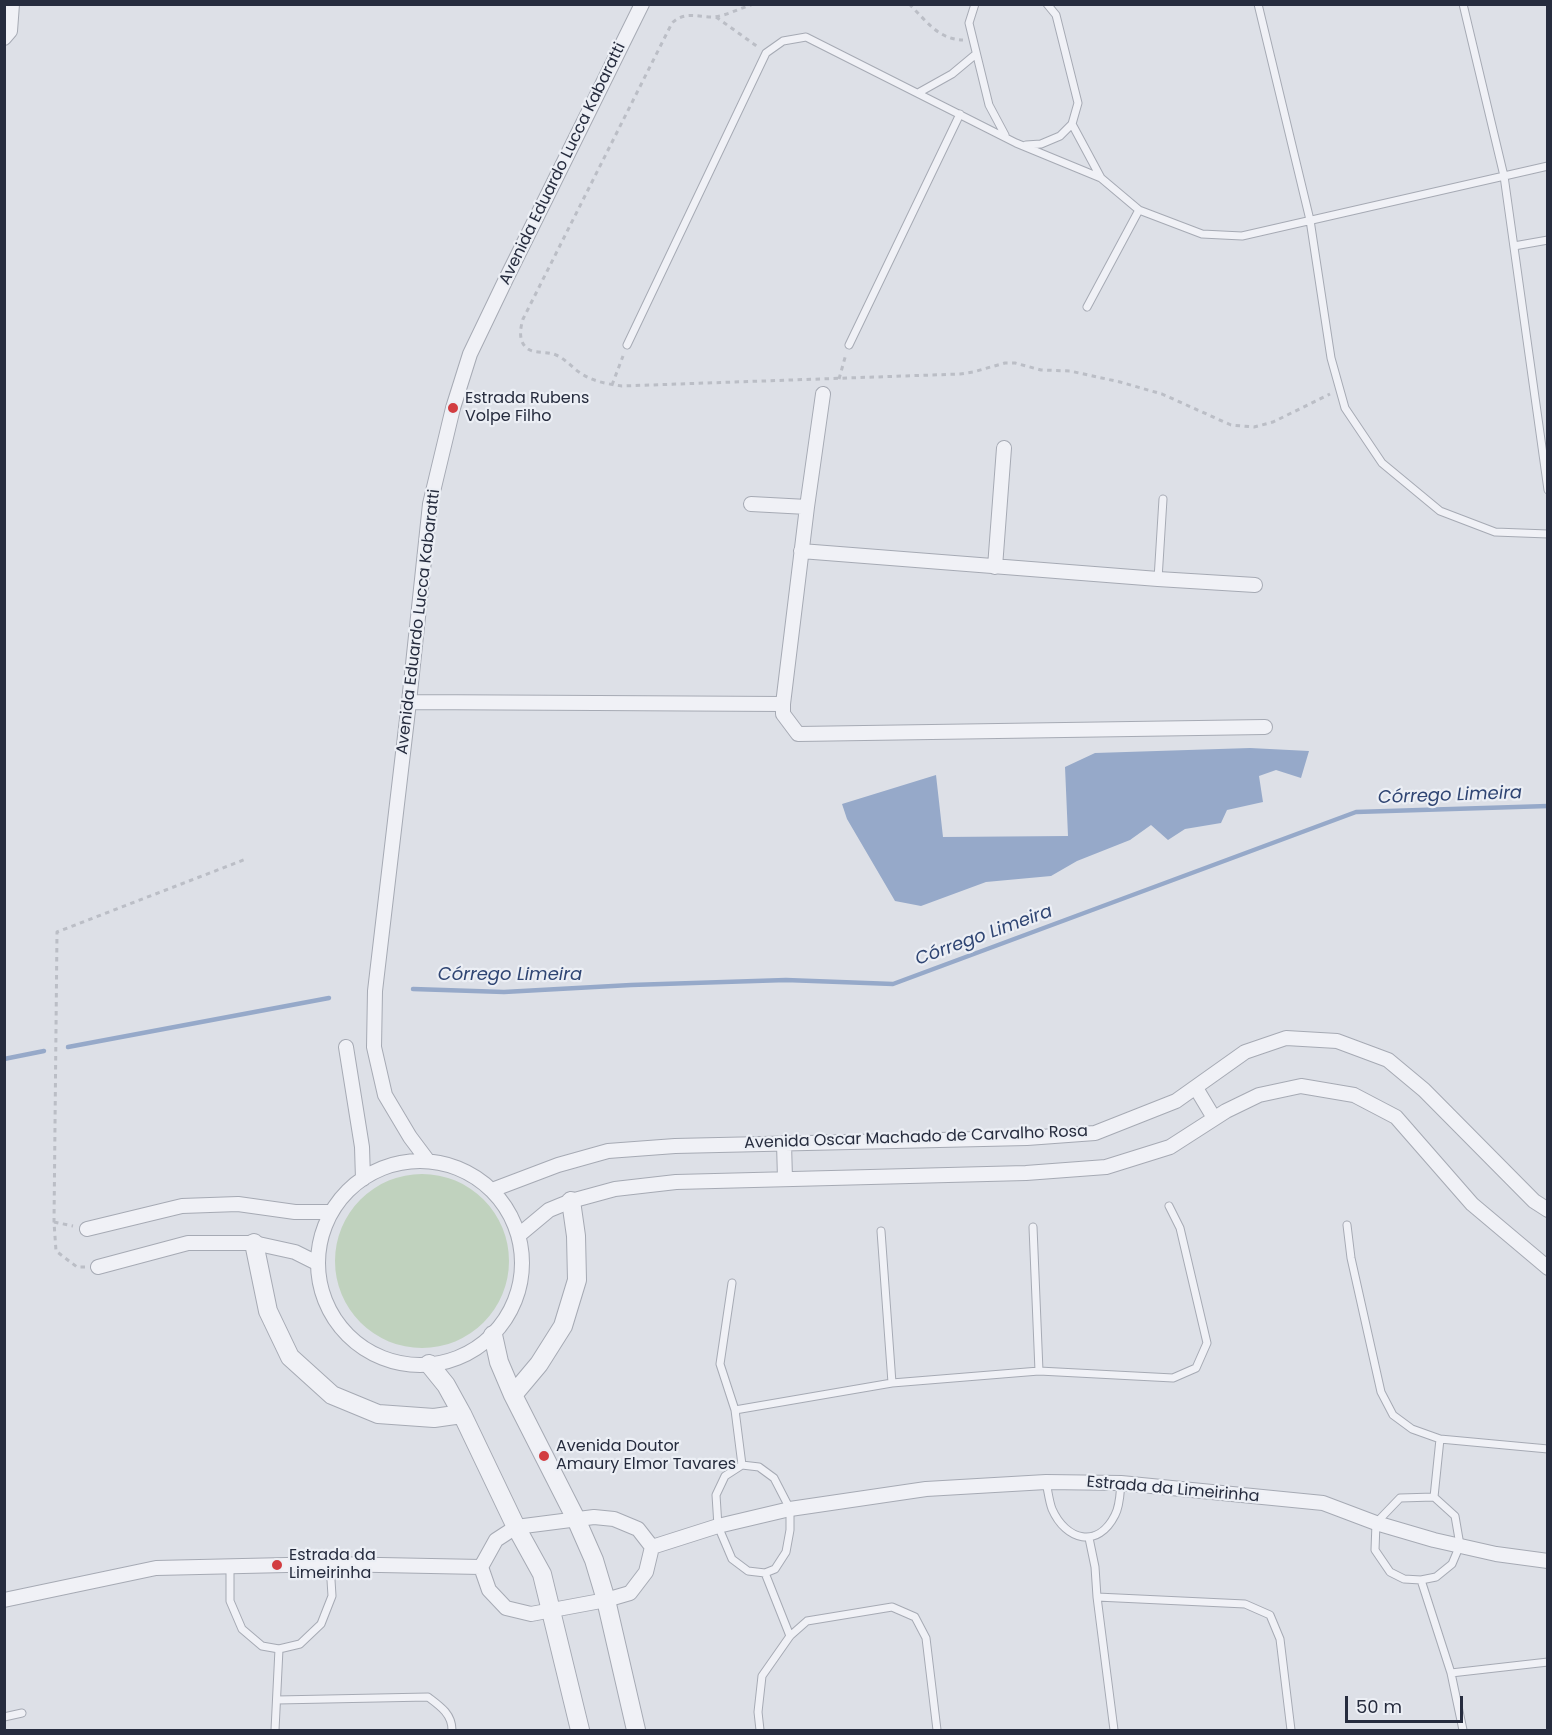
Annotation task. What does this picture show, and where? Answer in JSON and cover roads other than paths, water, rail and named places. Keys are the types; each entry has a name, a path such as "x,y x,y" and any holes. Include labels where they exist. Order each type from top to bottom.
{"street":[{"path":"4,38 10,32 12,4"},
{"name":"Avenida Eduardo Lucca Kabaratti","path":"428,1161 410,1137 385,1095 374,1047 375,992 430,504 453,408 470,354 642,4"},
{"path":"823,394 783,704 783,714 798,734 1265,727"},
{"path":"995,567 1004,448"},
{"path":"751,504 807,507"},
{"path":"801,551 1255,585"},
{"path":"409,702 783,704"},
{"name":"Avenida Oscar Machado de Carvalho Rosa","path":"492,1190 558,1165 608,1151 675,1146 1028,1138 1095,1133 1176,1101 1245,1052 1286,1038 1336,1041 1388,1060 1424,1090 1534,1201 1548,1210"},
{"path":"346,1047 362,1147 363,1179"},
{"path":"519,1235 549,1210 571,1201 615,1189 676,1182 1026,1173 1106,1167 1170,1147 1214,1118 1259,1095 1301,1086 1354,1095 1396,1117 1472,1204 1548,1268"},
{"path":"1196,1088 1214,1118"},
{"path":"784,1143 784,1179"},
{"path":"428,1161 446,1164 471,1174 492,1190 509,1211 519,1235 523,1262 519,1289 509,1313 493,1335 472,1351 447,1361 420,1365 394,1362 369,1352 347,1336 327,1306 321,1290 317,1263 321,1237 331,1212 347,1191 368,1174 393,1164 428,1161"},
{"path":"513,1395 539,1364 563,1326 577,1280 576,1236 571,1201"},
{"path":"87,1229 182,1206 238,1204 295,1212 331,1212"},
{"path":"98,1267 188,1244 254,1243 295,1252 317,1263"},
{"path":"254,1243 268,1311 290,1357 332,1395 378,1414 434,1418 462,1414"},
{"path":"493,1335 499,1362 513,1395 576,1519 594,1560 606,1600 636,1731"},
{"path":"429,1364 446,1386 462,1414 516,1527 542,1574 580,1731"},
{"name":"Estrada da Limeirinha","path":"652,1547 718,1526 790,1509 926,1489 1046,1482 1121,1483 1323,1503 1376,1523 1434,1540 1496,1554 1548,1561"},
{"path":"576,1519 614,1519 638,1529 652,1547 646,1572 630,1593 606,1600 531,1614 506,1608 489,1590 481,1567 496,1540 516,1527 576,1519"},
{"path":"4,1600 156,1568 330,1564 481,1567"}],"lane":[{"path":"975,4 969,23 976,54 988,105 1005,136"},
{"path":"1047,4 1056,15"},
{"path":"1024,146 1041,144 1060,136 1072,124 1078,103 1054,4"},
{"path":"1258,4 1310,220 1331,358 1345,408 1382,463 1440,511 1495,532 1548,534"},
{"path":"1463,4 1504,176 1548,490"},
{"path":"627,345 766,53 783,41 806,37 1024,146 1101,178 1139,210 1202,234 1242,236 1548,166"},
{"path":"918,93 952,74 976,54"},
{"path":"849,345 960,114"},
{"path":"1072,124 1101,178"},
{"path":"1087,307 1139,210"},
{"path":"1514,246 1548,240"},
{"path":"1158,579 1162,500"},
{"path":"735,1410 892,1383 1039,1371 1173,1378 1196,1368 1207,1343 1180,1228 1169,1206"},
{"path":"1347,1225 1351,1258 1381,1392 1393,1415 1412,1429 1440,1439 1548,1449"},
{"path":"1033,1227 1039,1371"},
{"path":"881,1231 892,1383"},
{"path":"732,1283 720,1364 735,1410 742,1465"},
{"path":"1434,1497 1440,1439"},
{"path":"742,1465 759,1467 774,1478 790,1509 790,1530 786,1552 775,1569 765,1573 748,1571 732,1559 718,1526 716,1495 725,1476 742,1465"},
{"path":"1046,1482 1052,1509 1063,1526 1078,1537 1089,1538 1102,1531 1115,1516 1121,1483"},
{"path":"1434,1497 1455,1516 1460,1545 1452,1564 1436,1577 1421,1580 1404,1579 1390,1572 1376,1550 1376,1523 1400,1498 1434,1497"},
{"path":"1089,1538 1095,1567 1114,1731"},
{"path":"230,1567 230,1601 242,1629 262,1646 279,1649 300,1644 321,1624 332,1596 330,1564"},
{"path":"765,1573 790,1636"},
{"path":"1421,1580 1451,1673 1463,1731"},
{"path":"1097,1597 1245,1604 1270,1615 1280,1639 1291,1731"},
{"path":"760,1731 758,1712 762,1676 790,1636 807,1621 892,1607 915,1617 926,1638 937,1731"},
{"path":"275,1731 279,1649"},
{"path":"1451,1673 1548,1662"},
{"path":"277,1700 428,1697 444,1708 452,1724 452,1731"},
{"path":"4,1717 22,1713"}],"water":[{"path":"1250,748 1309,751 1301,778 1276,770 1259,776 1263,802 1227,810 1221,823 1185,829 1168,840 1151,825 1130,840 1077,861 1051,876 986,882 921,906 895,901 847,819 842,804 936,775 943,837 1068,836 1065,767 1095,753"}],"waterway":[{"name":"Córrego Limeira","path":"413,989 504,992 786,980 893,984 1356,812 1548,806"},
{"name":"Córrego Limeira","path":"68,1047 329,998"},
{"name":"Córrego Limeira","path":"4,1059 44,1051"}],"place":[{"name":"Estrada Rubens Volpe Filho","path":"453,408"},
{"name":"Avenida Doutor Amaury Elmor Tavares","path":"544,1456"},
{"name":"Estrada da Limeirinha","path":"277,1565"}]}
